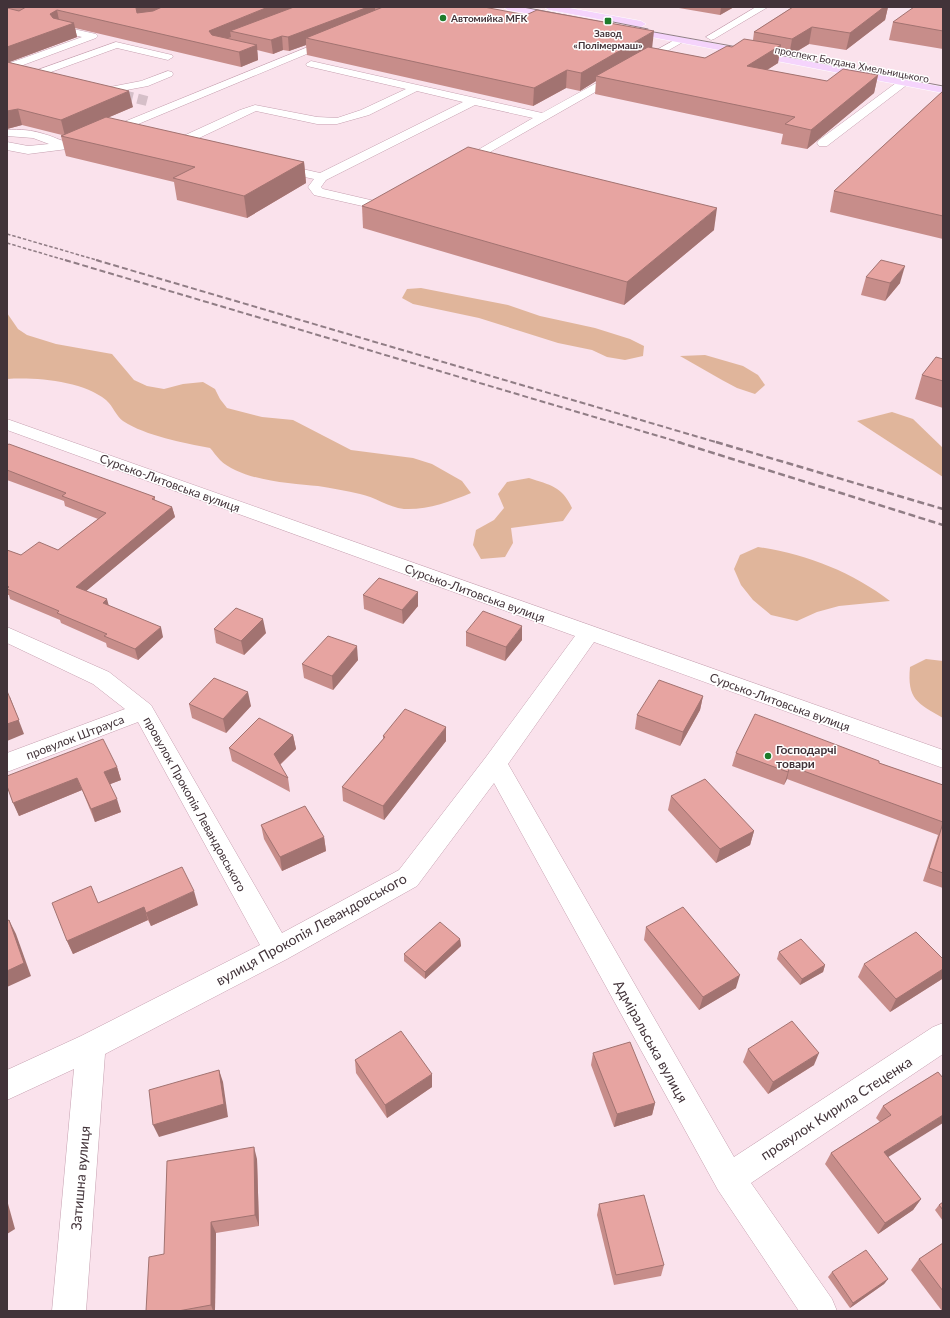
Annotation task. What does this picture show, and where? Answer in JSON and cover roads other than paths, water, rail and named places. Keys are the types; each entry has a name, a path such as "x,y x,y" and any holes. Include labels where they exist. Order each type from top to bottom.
{"main road":[{"name":"проспект Богдана Хмельницького","path":"508,7 943,90"},
{"name":"проспект Богдана Хмельницького","path":"552,7 943,80"}],"street":[{"path":"711,37 763,7"},
{"path":"7,68 93,36 60,29"},
{"path":"7,146 28,150 79,144 280,60 343,36"},
{"path":"447,172 680,40"},
{"path":"36,74 116,45 168,56"},
{"path":"266,57 280,60"},
{"path":"311,64 544,117"},
{"path":"7,74 36,74 59,79"},
{"path":"123,95 101,90 144,84 168,74"},
{"path":"823,143 904,82"},
{"path":"174,145 255,108 325,121 337,121 350,118 416,88"},
{"path":"405,195 380,206 369,205 319,192 314,187 322,177 474,101"},
{"path":"154,103 169,106"},
{"path":"7,132 24,132 50,140 61,146"},
{"path":"160,141 197,150"},
{"path":"267,165 322,177"},
{"name":"Сурсько-Литовська вулиця","path":"7,424 588,634 943,759"},
{"name":"провулок Прокопія Левандовського","path":"7,634 101,678 143,711 277,950"},
{"name":"вулиця Прокопія Левандовського","path":"7,1085 91,1046 277,950 408,878 495,763 588,634"},
{"name":"провулок Штрауса","path":"7,762 143,711"},
{"name":"Адміральська вулиця","path":"495,763 729,1179 820,1311"},
{"name":"провулок Кирила Стеценка","path":"729,1179 943,1037"},
{"name":"Затишна вулиця","path":"70,1311 91,1046"}],"tunnel":[{"path":"123,95 147,101"}],"tram line":[{"path":"523,7 617,25"},
{"path":"613,22 648,29"},
{"path":"643,30 743,48"},
{"path":"769,53 943,86"}],"railway":[{"path":"7,234 100,261"},
{"path":"7,243 68,261"},
{"path":"65,260 682,443"},
{"path":"96,260 719,443"},
{"path":"678,442 943,525"},
{"path":"716,442 943,509"}],"place":[{"name":"Автомийка MFK","path":"443,18"},
{"name":"Завод «Полімермаш»","path":"608,21"},
{"name":"Господарчі товари","path":"768,756"}]}
